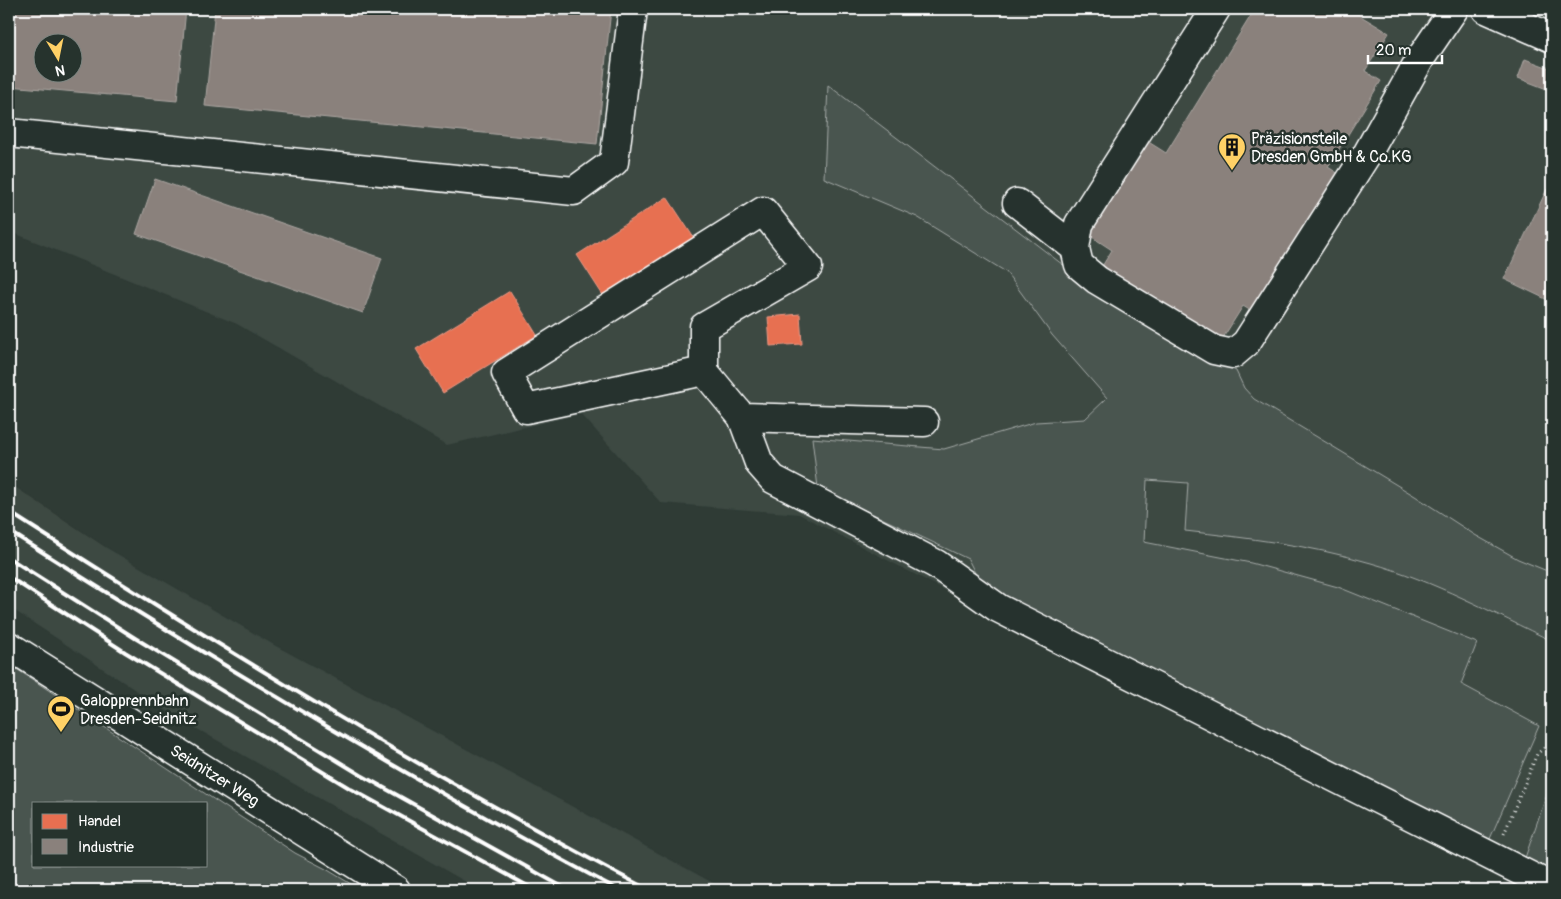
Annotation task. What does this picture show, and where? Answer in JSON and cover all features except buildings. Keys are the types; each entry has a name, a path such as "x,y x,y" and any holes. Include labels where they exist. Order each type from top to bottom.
{"street":[{"path":"9,133 574,191 614,162 633,9"},
{"path":"1216,9 1079,224 1075,248 1079,265 1097,280 1214,350 1233,354 1246,343 1367,154 1420,59 1426,34 1454,9"},
{"path":"1486,9 1552,38"},
{"path":"1016,203 1075,248"},
{"path":"704,371 526,409 506,373 763,211 808,267 704,327 704,371 742,417 759,463 773,479 936,564 998,608 1552,887"},
{"path":"742,417 924,422"},
{"name":"Seidnitzer Weg","path":"9,646 396,890"}],"path":[{"path":"1494,859 1537,754 1552,741"}],"shaded area":[{"path":"9,9 1552,9 1552,890 1537,890 1376,815 799,514 661,503 581,414 447,445 237,324 9,231"},
{"path":"828,85 1105,297 1236,371 1244,388 1254,399 1415,496 1475,535 1518,559 1552,573 1552,641 1440,588 1371,563 1302,547 1255,539 1185,531 1188,483 1147,480 1144,542 1251,563 1338,587 1477,643 1461,684 1539,726 1489,841 985,593 968,559 818,488 812,438 944,449 1036,422 1085,419 1107,398 1052,335 1006,272 917,217 824,178"},
{"path":"9,483 105,547 274,645 726,890 480,890 178,718 9,607"},
{"name":"Galopprennbahn Dresden-Seidnitz","path":"9,664 295,853 361,890 9,890"},
{"path":"1552,779 1552,871 1525,858"}],"railway":[{"path":"9,512 324,708 485,802 649,890"},
{"path":"9,531 158,625 386,761 619,890"},
{"path":"9,558 135,638 361,775 568,890"},
{"path":"9,577 125,652 351,789 535,890"}],"place":[{"name":"Präzisionsteile Dresden GmbH & Co.KG","path":"1232,171"},
{"name":"Galopprennbahn Dresden-Seidnitz","path":"61,733"}]}
